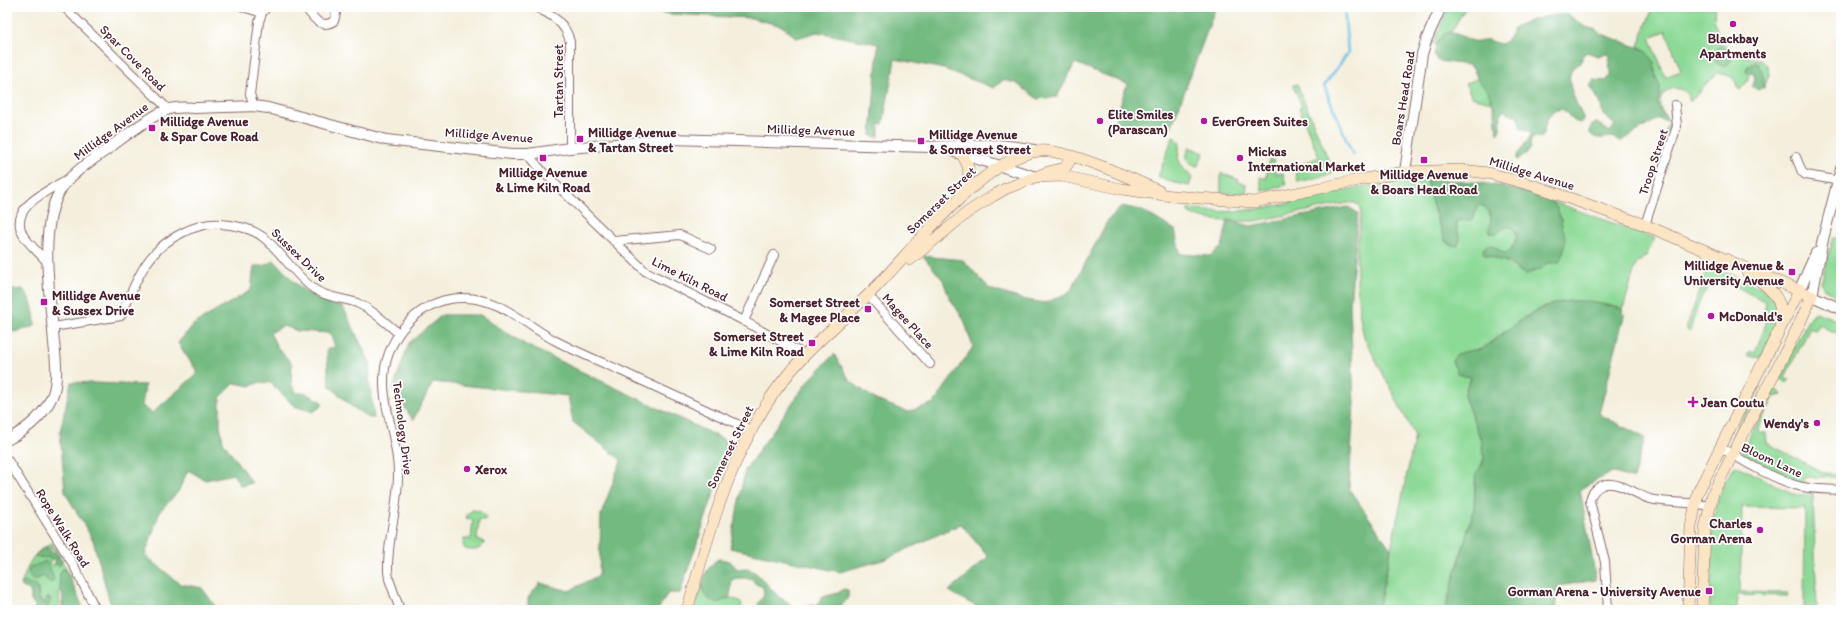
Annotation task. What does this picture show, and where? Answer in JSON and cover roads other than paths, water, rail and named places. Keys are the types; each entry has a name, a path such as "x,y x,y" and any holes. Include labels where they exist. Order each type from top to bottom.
{"main road":[{"name":"Millidge Avenue","path":"1039,151 1067,156 1137,181 1172,196"},
{"name":"Somerset Street","path":"687,610 721,498 751,430 770,398 805,355 872,292 957,201 1001,166 1018,157 1039,151"},
{"path":"957,201 969,178 967,161 960,152"},
{"path":"1036,178 1048,172 1066,168 1069,162 1067,156"},
{"name":"Millidge Avenue","path":"1036,178 1062,176 1122,189 1172,196 1219,201 1260,202 1359,180 1405,172 1462,170 1497,175 1645,225 1800,289 1812,296"},
{"name":"Somerset Street","path":"872,292 980,203 1005,189 1036,178"},
{"path":"1720,255 1760,280 1774,294 1782,310 1778,332"},
{"path":"1688,610 1690,536 1694,502 1702,481 1800,289"},
{"path":"1702,610 1705,529 1709,506 1720,477 1797,329 1812,296"}],"street":[{"name":"Spar Cove Road","path":"64,7 168,109"},
{"path":"243,7 264,10 259,22 250,94 254,106"},
{"path":"305,7 317,22 322,25 329,24 334,21 336,13 333,7"},
{"name":"Tartan Street","path":"535,7 564,25 570,42 570,148"},
{"name":"Boars Head Road","path":"1405,172 1422,54 1427,38 1441,7"},
{"name":"Millidge Avenue","path":"48,263 25,237 20,224 28,204 72,176 140,126 168,109 254,106 268,108 386,140 528,154 570,148 672,139 929,147 967,145 1015,146 1039,151"},
{"name":"Troop Street","path":"1645,225 1677,126 1675,106"},
{"name":"Millidge Avenue","path":"929,147 960,152 1036,178"},
{"name":"Lime Kiln Road","path":"528,154 542,171 637,264 654,276 744,321 805,355"},
{"path":"1796,157 1802,172 1806,175 1839,182"},
{"path":"1812,296 1823,239 1839,182 1841,169"},
{"name":"Millidge Avenue","path":"7,440 31,424 40,415 47,407 54,393 56,372 48,263 48,230 52,209 62,188 72,176"},
{"name":"Sussex Drive","path":"53,327 121,316 138,277 161,245 188,230 206,224 217,224 240,227 257,233 267,240 313,288 327,296 364,306 398,333"},
{"path":"614,242 680,235 711,249"},
{"path":"1800,289 1823,239"},
{"path":"744,321 774,255"},
{"name":"Magee Place","path":"872,292 930,364"},
{"name":"Millidge Avenue","path":"1812,296 1841,309"},
{"name":"Technology Drive","path":"400,610 389,579 388,571 398,472 392,428 384,392 384,380 387,359 398,333 416,314 439,302 452,298 464,298 491,303 515,315 555,341 751,430"},
{"name":"Bloom Lane","path":"1720,447 1747,463 1795,485 1809,488 1841,490"},
{"name":"Rope Walk Road","path":"7,460 73,564 96,610"},
{"path":"1608,610 1605,562 1590,501 1592,493 1604,485 1613,484 1652,499 1694,502 1709,506"}],"waterway":[{"path":"1344,7 1348,53 1324,86 1353,155"}],"place":[{"name":"Blackbay Apartments","path":"1733,24"},
{"name":"Elite Smiles (Parascan)","path":"1100,121"},
{"name":"EverGreen Suites","path":"1204,121"},
{"name":"Millidge Avenue & Spar Cove Road","path":"152,128"},
{"name":"Millidge Avenue & Tartan Street","path":"580,139"},
{"name":"Millidge Avenue & Somerset Street","path":"921,141"},
{"name":"Millidge Avenue & Lime Kiln Road","path":"543,158"},
{"name":"Mickas International Market","path":"1240,158"},
{"name":"Millidge Avenue & Boars Head Road","path":"1424,160"},
{"name":"Millidge Avenue & University Avenue","path":"1792,272"},
{"name":"Millidge Avenue & Sussex Drive","path":"44,302"},
{"name":"Somerset Street & Magee Place","path":"868,309"},
{"name":"McDonald's","path":"1711,316"},
{"name":"Somerset Street & Lime Kiln Road","path":"812,343"},
{"name":"Jean Coutu","path":"1693,402"},
{"name":"Wendy's","path":"1817,423"},
{"name":"Xerox","path":"467,469"},
{"name":"Charles Gorman Arena","path":"1760,530"},
{"name":"Gorman Arena - University Avenue","path":"1709,591"}]}
